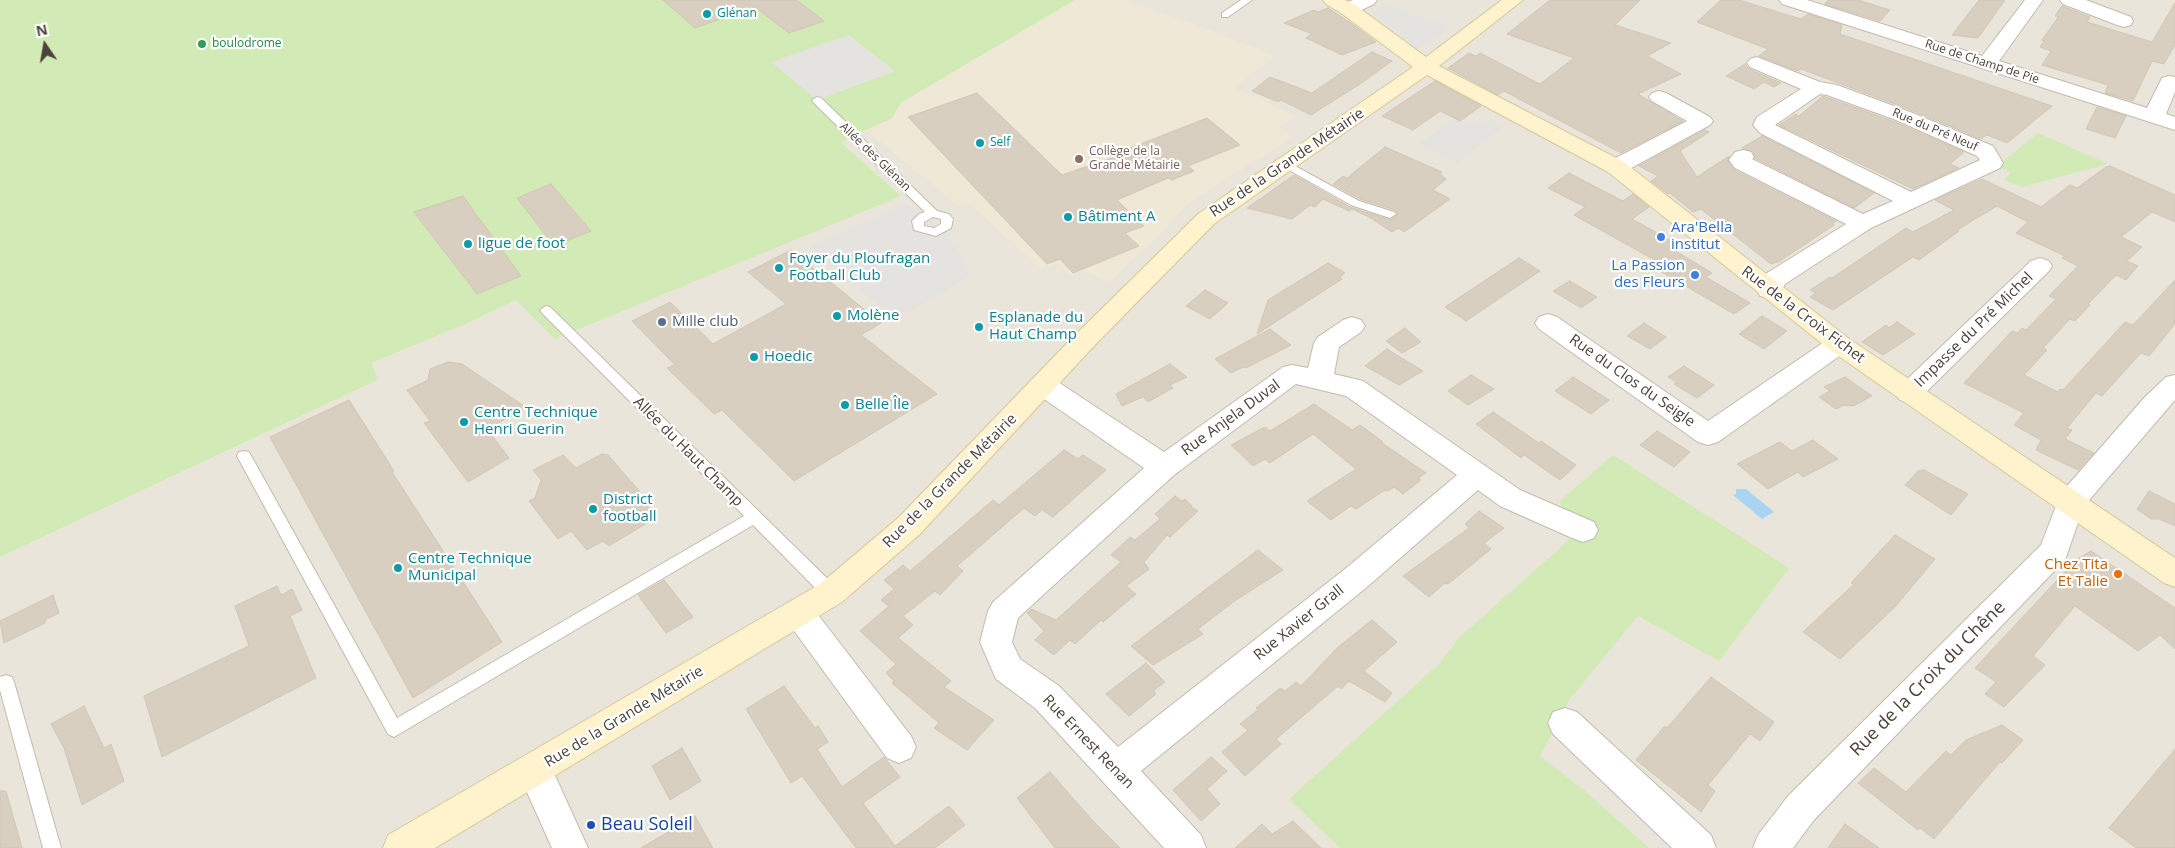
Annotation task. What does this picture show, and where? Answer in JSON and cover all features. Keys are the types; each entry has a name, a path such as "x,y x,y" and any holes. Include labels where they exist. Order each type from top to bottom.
{"main road":[{"name":"Rue de la Grande Métairie","path":"401,848 831,593 909,526 1043,385 1206,219 1426,67 1514,0"},
{"name":"Rue de la Croix Fichet","path":"1340,4 1426,67 1616,167 1839,344 2175,574"}],"street":[{"path":"1340,4 1368,0"},
{"name":"Rue de Champ de Pie","path":"1788,0 2175,124"},
{"path":"1985,63 1994,56 2034,0"},
{"path":"2069,0 2124,21"},
{"name":"Rue du Pré Neuf","path":"1757,63 1816,88 1830,90 1903,116 1985,151 1992,163 1863,222 1776,279 1769,290"},
{"path":"2154,117 2169,82"},
{"path":"1816,88 1764,121 1767,129 1911,201"},
{"path":"1616,167 1703,121 1659,97"},
{"path":"1743,157 1740,160 1743,163 1863,222"},
{"name":"Impasse du Pré Michel","path":"1909,393 2040,266"},
{"name":"Rue du Clos du Seigle","path":"1548,323 1708,435 1839,344"},
{"path":"1319,380 1327,343 1352,326"},
{"name":"Rue Anjela Duval","path":"1164,467 1292,374 1354,388 1510,498 1584,530"},
{"path":"2071,501 2154,405 2175,384"},
{"path":"1043,385 1164,467"},
{"name":"Rue Ernest Renan","path":"1164,467 1004,612 996,642 1008,669 1047,697 1188,848"},
{"name":"Rue Xavier Grall","path":"1116,769 1356,578 1478,474"},
{"name":"Rue de la Croix du Chêne","path":"1771,848 1801,808 2054,551 2071,501"},
{"path":"798,612 899,747"},
{"path":"1565,723 1698,848"},
{"path":"535,770 570,848"}],"lane":[{"path":"1225,15 1247,0"},
{"name":"Allée des Glénan","path":"817,100 933,213"},
{"path":"1286,164 1355,203 1390,214"},
{"name":"Allée du Haut Champ","path":"546,310 831,593"},
{"path":"244,456 394,729 754,517"},
{"path":"6,682 52,848"}],"shaded area":[{"path":"1075,0 2175,0 2175,848 0,848 0,557 378,380 372,363 466,324 516,300 901,196 841,142 874,127"},
{"name":"Collège de la Grande Métairie","path":"1075,0 1123,0 1197,25 1275,56 1235,88 1296,117 1279,126 1292,137 1188,204 1158,237 1109,282 1087,272 1070,275 1057,264 1040,269 969,203 958,206 866,130 892,118 901,103"},
{"path":"1389,5 1451,27 1417,49 1372,12"},
{"path":"849,35 895,71 817,100 771,62"},
{"path":"1455,118 1465,123 1492,120 1503,126 1457,163 1419,144"},
{"path":"906,204 947,231 971,275 892,322 895,319 810,246"}],"green space":[{"path":"0,0 1075,0 901,103 892,118 841,142 901,196 555,339 516,300 466,324 372,363 378,380 0,557"},
{"path":"2038,133 2108,164 2022,187 2004,180 2011,172 1996,167"},
{"path":"1613,455 1789,568 1719,661 1638,616 1569,700 1540,756 1586,792 1649,848 1340,848 1289,799 1438,665 1459,638 1569,540 1560,501"}],"water":[{"path":"1736,489 1746,489 1774,512 1762,519 1733,495 1736,494"}],"building":[{"name":"Glénan","path":"663,0 797,0 824,21 789,33 755,7 695,28"},
{"path":"1550,0 1640,0 1615,25 1671,43 1647,56 1681,74 1638,94 1683,121 1621,153 1504,91 1498,95 1448,68 1469,53 1476,56 1480,53 1540,84 1574,58 1507,34"},
{"path":"1721,0 1739,0 1801,19 1808,14 1842,25 1840,34 2052,106 2007,143 1987,135 1981,139 1911,110 1801,69 1798,71 1759,56 1768,49 1697,22"},
{"path":"1829,0 1858,0 1890,10 1880,21 1824,4"},
{"path":"1979,0 2005,0 1978,38 1952,35"},
{"path":"2175,3 2175,45 2164,64 2152,61 2133,101 2105,93 2108,85 2042,65 2051,51 2040,47 2044,41 2042,40 2057,19 2058,16 2055,16 2062,6 2090,17 2087,22 2152,42"},
{"path":"1328,8 1376,42 1342,55 1306,38 1312,34 1284,23 1314,10 1318,12"},
{"path":"1372,52 1392,61 1311,115 1281,100 1278,102 1252,91 1270,77 1312,93"},
{"path":"1745,64 1749,69 1781,83 1774,87 1764,82 1754,89 1726,76"},
{"path":"1435,81 1481,106 1460,121 1440,111 1413,130 1382,116"},
{"path":"977,93 1062,175 1117,156 1115,154 1207,118 1240,145 1188,166 1194,171 1172,180 1168,178 1117,200 1144,226 1125,233 1139,246 1073,273 1060,259 1047,264 908,117"},
{"path":"1823,96 1895,122 1964,152 1950,164 1959,168 1913,189 1779,125 1796,114 1799,116"},
{"path":"2097,107 2126,116 2115,138 2086,129"},
{"path":"1705,130 1709,132 1680,151 1697,177 1729,156 1728,161 1734,170 1836,221 1832,224 1834,225 1780,261 1771,264 1701,209 1693,212 1670,193 1668,194 1651,181 1658,176 1639,166"},
{"path":"1762,136 1874,193 1854,208 1755,158 1753,151 1742,148"},
{"path":"1385,147 1442,172 1440,174 1446,179 1433,190 1450,199 1404,232 1398,228 1392,232 1369,217 1352,209 1349,211 1323,199 1315,207 1310,205 1292,219 1247,208 1294,175 1350,207 1391,220 1398,214 1395,210 1360,199 1333,184 1343,176 1347,178"},
{"path":"2110,166 2175,195 2175,222 2152,212 2121,237 2142,247 2127,261 2138,266 2126,280 2116,275 2088,304 2090,305 2075,321 2070,319 2043,348 2047,350 2024,375 2058,392 2060,389 2063,390 2125,322 2133,325 2175,280 2175,324 2149,356 2141,353 2102,396 2096,393 2067,428 2072,430 2065,439 2094,453 2078,470 2036,450 2041,440 2014,425 2024,413 1964,383 2012,331 2017,333 2022,328 2026,330 2056,299 2049,296 2078,266 2062,258 2065,256 2016,233 2028,222 1997,206 1957,230 1959,231 1919,260 1913,257 1833,310 1810,297 1816,293 1810,290 1830,277 1832,278 1906,228 1913,232 1954,210 1935,200 1982,179 2041,207 2070,185 2077,188"},
{"path":"1569,173 1623,201 1633,194 1649,207 1632,219 1675,243 1669,247 1712,273 1706,277 1750,303 1734,314 1653,267 1660,263 1574,215 1585,207 1548,188"},
{"path":"551,184 591,231 554,246 517,198"},
{"name":"ligue de foot","path":"463,196 521,276 477,294 414,212"},
{"path":"791,250 881,323 861,335 937,394 794,481 722,410 714,414 667,368 675,365 632,321 670,302 713,344 786,304 748,272"},
{"path":"1519,258 1540,271 1466,321 1445,307"},
{"path":"1328,263 1345,273 1340,277 1342,279 1257,334 1268,300"},
{"path":"1570,281 1597,297 1581,308 1553,291"},
{"path":"1205,290 1228,303 1210,319 1186,306"},
{"path":"1762,316 1787,331 1764,349 1739,334"},
{"path":"1897,322 1915,334 1883,355 1862,342 1886,325 1889,328"},
{"path":"1644,323 1666,337 1650,349 1627,336"},
{"path":"1405,328 1421,342 1402,353 1386,341"},
{"path":"1270,329 1291,345 1246,368 1243,367 1231,373 1215,359"},
{"path":"1387,349 1423,371 1399,385 1365,366"},
{"name":"Centre Technique Henri Guerin","path":"448,362 462,364 527,408 487,429 509,458 468,482 424,423 430,421 407,390 428,380 430,369"},
{"path":"1170,364 1187,377 1170,385 1173,388 1148,402 1143,397 1122,406 1116,394"},
{"path":"1684,366 1714,385 1697,398 1674,384 1676,382 1668,377"},
{"path":"1471,375 1494,389 1468,405 1448,391"},
{"path":"1573,377 1609,400 1591,414 1555,391"},
{"path":"1845,377 1872,396 1853,406 1844,405 1836,409 1819,397 1830,391 1824,387"},
{"name":"Centre Technique Municipal","path":"349,400 394,471 392,472 502,642 413,698 270,437"},
{"path":"1314,404 1352,430 1360,425 1382,443 1426,473 1418,478 1421,480 1403,494 1394,487 1388,491 1385,490 1356,509 1351,506 1331,520 1307,501 1356,469 1313,434 1270,463 1265,459 1253,466 1231,445 1265,427 1270,431"},
{"path":"1493,412 1576,465 1560,480 1524,455 1521,458 1476,424"},
{"path":"1657,431 1690,452 1674,467 1640,445"},
{"path":"1813,440 1838,459 1803,477 1798,472 1768,489 1737,464 1780,442 1792,451"},
{"path":"1064,450 1078,459 1083,455 1106,470 1053,517 1042,510 1035,516 1024,508 957,566 963,571 940,595 935,591 903,616 913,625 898,638 951,681 944,687 994,720 967,750 934,728 939,723 892,683 894,681 886,673 896,664 860,631 889,606 881,600 894,589 884,580 903,565 910,571 993,500 999,505"},
{"name":"District football","path":"602,454 608,455 640,492 637,494 657,517 609,546 603,541 587,550 571,531 558,539 529,501 535,498 541,480 533,470 563,455 576,468"},
{"path":"1924,470 1968,494 1951,515 1905,485 1918,471"},
{"path":"2149,491 2175,504 2175,526 2159,519 2151,519 2137,509"},
{"path":"1175,496 1182,501 1185,499 1191,507 1198,511 1170,537 1167,535 1144,562 1149,569 1126,586 1136,594 1103,622 1101,620 1075,644 1070,640 1054,655 1035,640 1044,631 1027,613 1031,609 1056,620 1121,562 1111,555 1130,537 1135,540 1160,519 1155,514"},
{"path":"1479,511 1504,528 1484,543 1491,549 1429,597 1403,576 1469,528 1465,524"},
{"path":"1895,535 1935,559 1895,607 1840,659 1803,632 1854,584 1851,583"},
{"path":"1258,550 1283,570 1236,600 1198,629 1203,634 1153,665 1131,646"},
{"path":"2091,551 2175,608 2175,649 2160,635 2138,651 2075,606 2033,656 2045,665 2004,707 1985,694 1996,682 1975,668 2076,560"},
{"path":"664,580 693,617 666,633 638,595"},
{"path":"277,586 281,595 292,589 302,610 290,616 316,678 162,757 144,696 249,646 235,606"},
{"path":"53,595 59,613 45,620 45,623 4,643 0,621"},
{"path":"1372,620 1397,642 1364,671 1392,693 1385,702 1349,681 1341,689 1338,686 1276,739 1281,744 1245,776 1222,752 1248,730 1240,724 1258,710 1256,708 1280,688 1285,691 1296,682 1301,686 1337,648"},
{"path":"1146,663 1165,682 1153,691 1156,694 1129,716 1106,694"},
{"path":"1711,677 1774,722 1760,741 1750,734 1708,785 1715,791 1701,812 1636,760 1665,726 1667,728"},
{"path":"784,686 815,728 818,726 828,742 817,749 842,787 884,757 900,777 863,803 895,846 949,806 965,825 935,848 856,848 802,776 791,783 746,709"},
{"path":"84,706 104,748 111,744 124,781 82,805 64,748 51,724"},
{"path":"2002,725 2023,740 2002,763 2000,762 1934,839 1920,828 1918,830 1858,783 1874,768 1906,792 1946,751 1951,755 1966,740"},
{"path":"682,748 701,781 670,800 652,766"},
{"path":"2175,749 2175,848 2136,848 2109,828"},
{"path":"1211,757 1227,771 1207,789 1220,804 1201,821 1173,790"},
{"path":"1050,772 1092,820 1120,848 1055,848 1017,798"},
{"path":"0,791 6,791 22,848 0,848"},
{"path":"695,816 713,848 641,848"},
{"path":"1293,821 1321,848 1235,848 1262,824 1272,834"},
{"path":"1845,824 1879,848 1828,848"}],"place":[{"name":"Glénan","path":"707,14"},
{"name":"boulodrome","path":"202,44"},
{"name":"Self","path":"980,143"},
{"name":"Collège de la Grande Métairie","path":"1079,159"},
{"name":"Bâtiment A","path":"1068,217"},
{"name":"Ara'Bella institut","path":"1661,237"},
{"name":"ligue de foot","path":"468,244"},
{"name":"Foyer du Ploufragan Football Club","path":"779,268"},
{"name":"La Passion des Fleurs","path":"1695,275"},
{"name":"Molène","path":"837,316"},
{"name":"Mille club","path":"662,322"},
{"name":"Esplanade du Haut Champ","path":"979,327"},
{"name":"Hoedic","path":"754,357"},
{"name":"Belle Île","path":"845,405"},
{"name":"Centre Technique Henri Guerin","path":"464,422"},
{"name":"District football","path":"593,509"},
{"name":"Centre Technique Municipal","path":"398,568"},
{"name":"Chez Tita Et Talie","path":"2118,574"},
{"name":"Beau Soleil","path":"591,825"}]}
